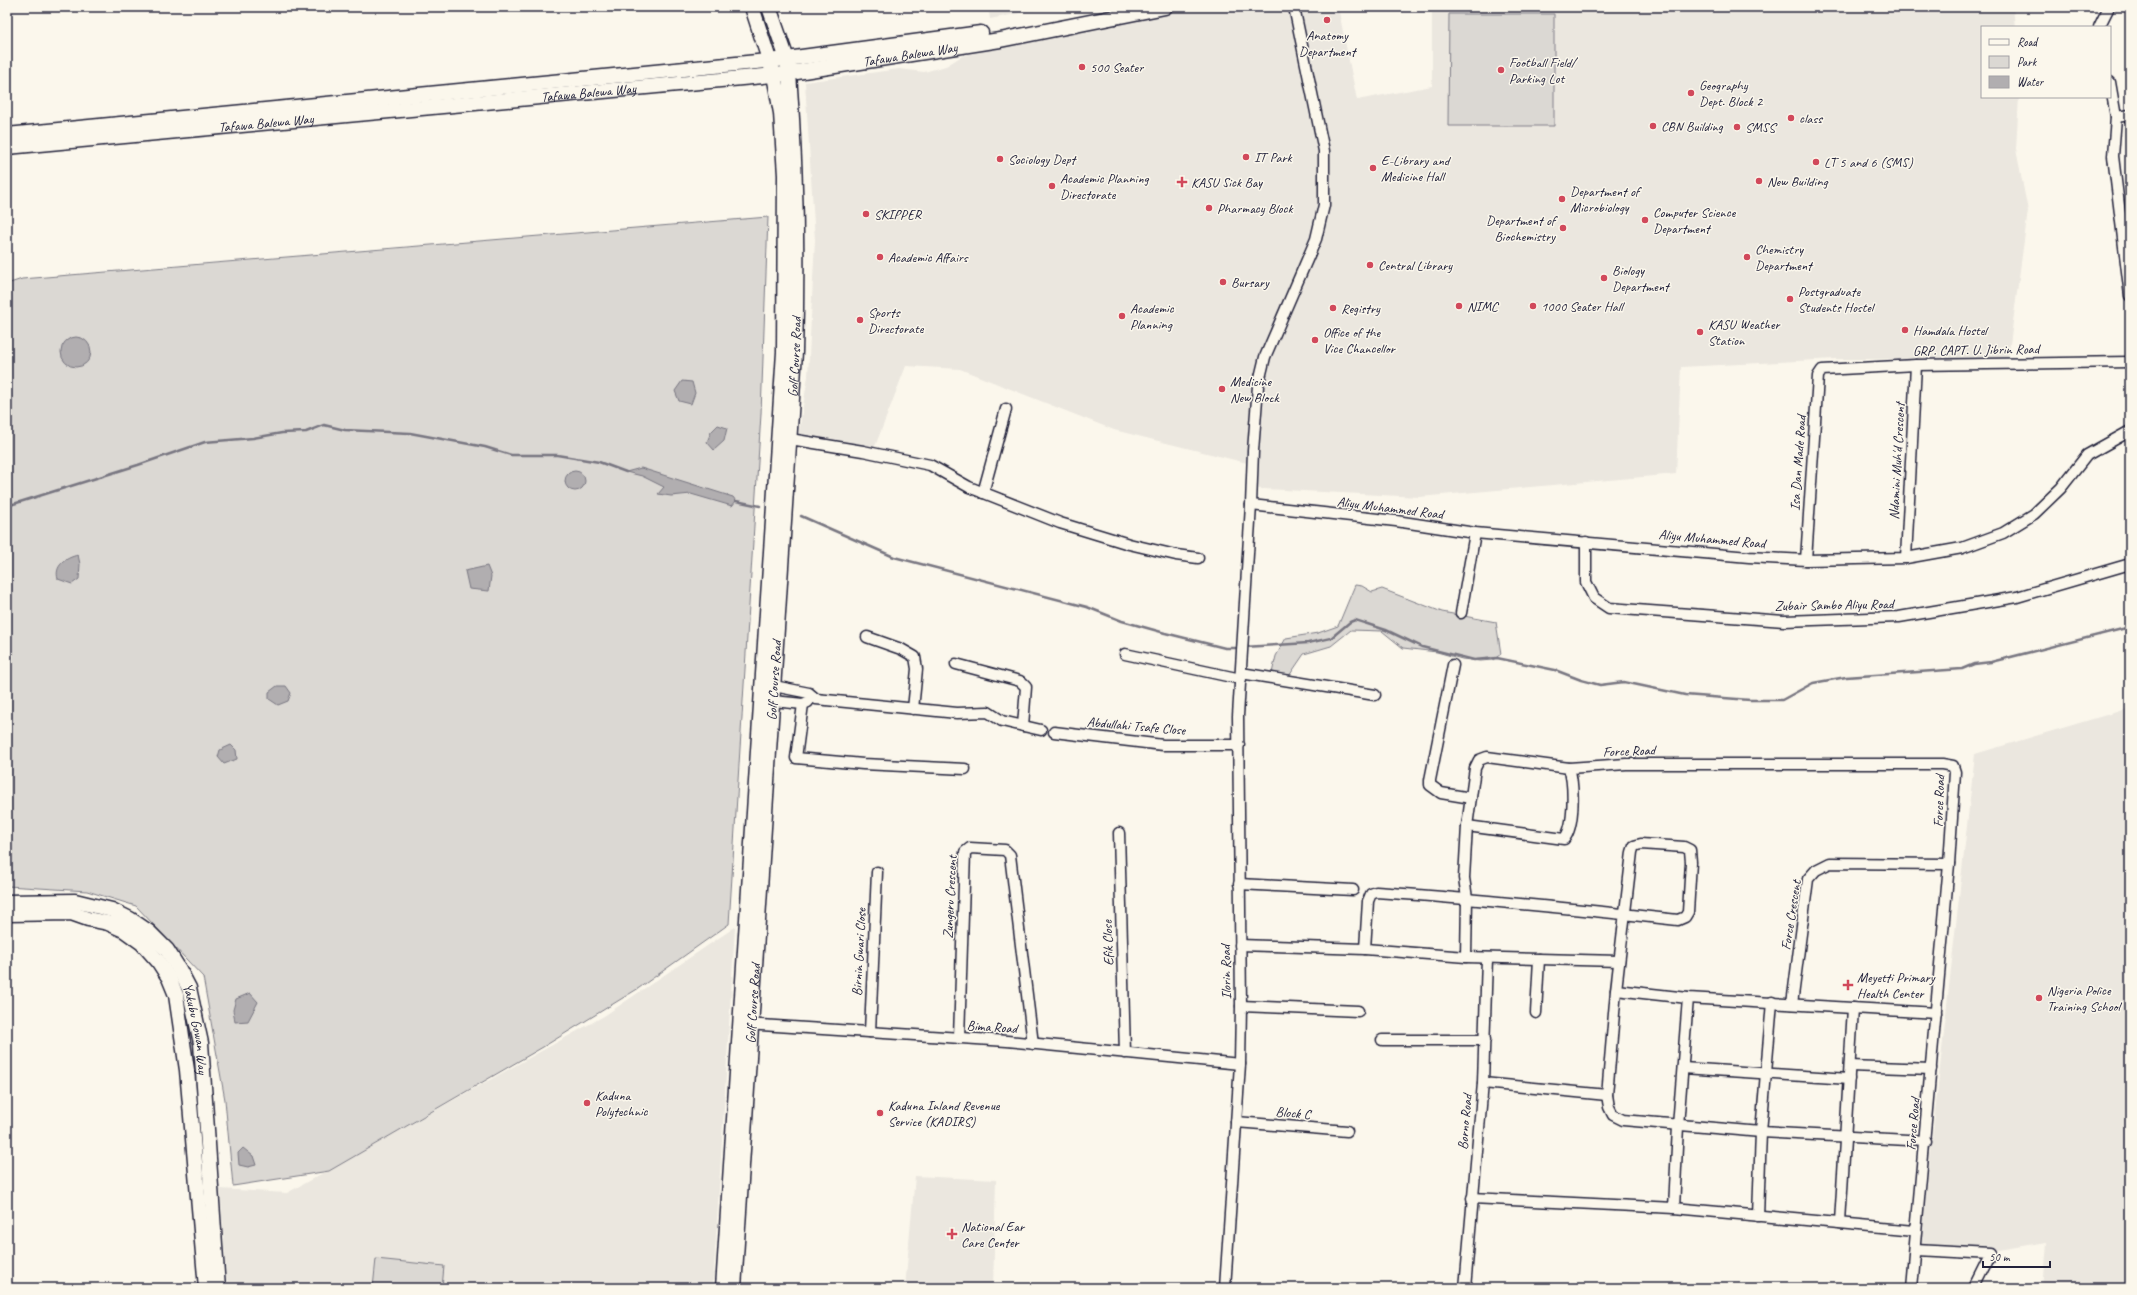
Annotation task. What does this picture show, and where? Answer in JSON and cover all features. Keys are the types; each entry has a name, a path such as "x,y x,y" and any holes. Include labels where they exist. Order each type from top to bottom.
{"street":[{"name":"Golf Course Road","path":"723,1288 773,701 790,439 790,352 785,175 781,113 770,59 752,7"},
{"name":"Golf Course Road","path":"734,1288 746,1024 790,352 798,260 796,183 790,73 770,7"},
{"name":"Tafawa Balewa Way","path":"7,136 770,59 787,59 996,31 1123,7"},
{"name":"Tafawa Balewa Way","path":"7,146 774,75 1000,40 1165,7"},
{"name":"Ilorin Road","path":"1224,1288 1240,1064 1239,745 1242,655 1258,386 1265,357 1316,239 1324,205 1324,151 1294,7"},
{"path":"2100,26 2109,7"},
{"path":"2111,88 2116,117 2113,156 2127,242 2130,296"},
{"path":"2116,117 2130,115"},
{"name":"GRP. CAPT. U. Jibrin Road","path":"1822,370 1916,366 2130,362"},
{"name":"Ndamini Muh'd Crescent","path":"1906,558 1916,366"},
{"name":"Isa Dan Made Road","path":"1806,560 1818,376 1822,370"},
{"path":"983,493 1006,409"},
{"name":"Aliyu Muhammed Road","path":"1251,505 1396,521 1475,533 1806,560 1906,558 1962,548 2003,533 2034,514 2061,488 2087,455 2130,431"},
{"path":"790,439 863,451 930,465 969,488 1060,523 1129,544 1176,555 1198,558"},
{"path":"1461,614 1475,533"},
{"name":"Zubair Sambo Aliyu Road","path":"1586,542 1586,582 1594,598 1609,608 1784,621 1899,617 2017,598 2130,564"},
{"path":"868,637 901,649 915,657 917,669 913,709"},
{"path":"1125,654 1241,676 1375,695"},
{"path":"956,664 1020,681 1026,687 1023,726"},
{"path":"1453,665 1430,785 1441,793 1471,798 1467,826 1464,878 1467,898 1466,957"},
{"path":"774,686 809,693 816,698 957,713 988,712 1002,721 1041,730"},
{"path":"773,701 803,704 816,698"},
{"path":"803,704 796,758 863,764 965,769"},
{"name":"Abdullahi Tsafe Close","path":"1054,732 1163,745 1239,745"},
{"name":"Force Road","path":"1471,798 1475,768 1479,760 1487,757 1569,768 1626,764 1942,764 1953,766 1955,772 1949,864 1926,1141 1915,1230 1915,1250 1911,1288"},
{"path":"1467,826 1564,840 1570,826 1572,777 1569,768"},
{"name":"Efik Close","path":"1119,833 1125,1053"},
{"path":"1364,949 1368,901 1371,894 1376,892 1467,898 1626,914 1678,920 1685,917 1688,912 1691,862 1690,850 1684,847 1641,844 1634,846 1626,914 1619,961 1607,1095 1609,1107 1613,1115 1623,1120 1678,1126 1845,1138 1926,1141"},
{"name":"Zungeru Crescent","path":"959,1038 965,852 970,848 1005,850 1008,851 1010,856 1033,1044"},
{"name":"Force Crescent","path":"1792,1004 1808,879 1816,870 1830,863 1949,864"},
{"name":"Birnin Gwari Close","path":"870,1032 877,872"},
{"path":"1239,884 1353,890"},
{"name":"Yakubu Gowan Way","path":"7,902 75,901 112,910 130,919 149,932 167,950 189,988 201,1042 218,1288"},
{"name":"Yakubu Gowan Way","path":"7,914 71,913 88,919 108,922 142,943 158,961 176,995 179,1008 187,1070 206,1288"},
{"path":"1240,945 1364,949 1487,958 1619,961"},
{"name":"Borno Road","path":"1465,1288 1483,1083 1487,958"},
{"path":"1536,1013 1539,959"},
{"path":"1616,990 1688,998 1936,1013"},
{"path":"1674,1208 1678,1126 1688,998"},
{"path":"1758,1216 1761,1132 1772,1002"},
{"path":"1241,1006 1358,1012"},
{"path":"1840,1223 1853,1008"},
{"name":"Bima Road","path":"746,1024 959,1038 1240,1064"},
{"path":"1382,1040 1485,1040"},
{"path":"1850,1066 1931,1069"},
{"path":"1683,1068 1767,1075 1849,1079"},
{"path":"1483,1083 1607,1095"},
{"name":"Block C","path":"1236,1122 1348,1131"},
{"path":"193,1148 208,1145"},
{"path":"1472,1198 1674,1208 1915,1230"},
{"path":"1915,1250 1991,1254 1974,1288"}],"shaded area":[{"path":"988,7 1051,7 990,19"},
{"path":"1186,7 1338,7 1357,100 1432,86 1432,7 2013,7 2015,26 1981,26 1981,98 2019,98 2016,149 2028,211 2008,359 1836,359 1681,367 1676,474 1419,497 1245,488 1247,463 1114,430 960,369 906,366 874,449 798,437 808,376 815,240 805,82 899,69 924,72 946,66 962,56 1118,20"},
{"name":"Nigeria Police Training School","path":"2130,708 2130,1288 2042,1288 2046,1242 1988,1252 1920,1247 1975,754"},
{"name":"Kaduna Polytechnic","path":"735,927 713,1288 227,1288 220,1189 287,1193 604,1016"},
{"name":"National Ear Care Center","path":"915,1176 996,1180 993,1288 905,1288"}],"green space":[{"name":"Football Field/ Parking Lot","path":"1449,14 1554,14 1554,126 1448,126"},
{"path":"768,217 761,414 729,924 639,988 543,1047 329,1171 233,1186 225,1100 203,977 136,906 87,891 7,886 7,284 22,279"},
{"path":"1355,585 1362,586 1372,592 1382,589 1442,612 1496,622 1501,654 1493,660 1480,661 1462,659 1437,652 1403,648 1382,631 1351,630 1331,646 1304,654 1289,676 1272,673 1276,656 1286,638 1318,633 1338,626"},
{"path":"376,1259 444,1266 442,1288 373,1288"}],"water":[{"path":"76,337 82,338 90,346 90,358 82,366 76,367 70,366 62,358 61,352 62,346 70,338"},
{"path":"682,381 692,382 695,393 691,404 679,401 675,391"},
{"path":"718,425 727,428 724,441 714,450 707,442 711,432"},
{"path":"641,468 733,497 736,501 732,506 691,494 671,496 658,494 664,487 642,476 626,472"},
{"path":"571,471 579,471 585,477 585,485 579,491 571,491 565,485 565,477"},
{"path":"78,555 80,564 79,579 72,584 58,579 57,574 59,566 65,560"},
{"path":"487,566 491,576 489,591 469,589 465,571"},
{"path":"277,686 286,686 291,693 288,701 278,705 269,699 269,692"},
{"path":"231,745 236,750 237,759 224,764 218,757 220,750"},
{"path":"250,993 258,1002 248,1021 235,1022 233,1010 236,999"},
{"path":"243,1148 253,1156 256,1165 248,1167 239,1165 238,1153"}],"waterway":[{"path":"7,506 138,465 205,442 253,438 282,433 306,432 324,425 345,430 410,433 485,447 511,455 557,455 599,462 626,472"},
{"path":"736,501 760,506"},
{"path":"801,516 894,557 1087,607 1122,621 1165,633 1225,648 1239,648"},
{"path":"1244,647 1308,643 1331,638 1350,622 1355,620 1386,630 1422,647 1474,660 1497,658 1555,670 1581,680 1600,685 1624,682 1685,695 1750,700 1782,700 1813,683 1846,677 1962,669 1974,664 1991,662 2130,627"}],"place":[{"name":"Anatomy Department","path":"1327,20"},
{"name":"500 Seater","path":"1082,67"},
{"name":"Football Field/ Parking Lot","path":"1501,70"},
{"name":"Geography Dept. Block 2","path":"1691,93"},
{"name":"class","path":"1791,118"},
{"name":"CBN Building","path":"1653,126"},
{"name":"SMSS","path":"1737,127"},
{"name":"IT Park","path":"1246,157"},
{"name":"Sociology Dept","path":"1000,159"},
{"name":"LT 5 and 6 (SMS)","path":"1816,162"},
{"name":"E-Library and Medicine Hall","path":"1373,168"},
{"name":"New Building","path":"1759,181"},
{"name":"KASU Sick Bay","path":"1182,182"},
{"name":"Academic Planning Directorate","path":"1052,186"},
{"name":"Department of Microbiology","path":"1562,199"},
{"name":"Pharmacy Block","path":"1209,208"},
{"name":"SKIPPER","path":"866,214"},
{"name":"Computer Science Department","path":"1645,220"},
{"name":"Department of Biochemistry","path":"1563,228"},
{"name":"Academic Affairs","path":"880,257"},
{"name":"Chemistry Department","path":"1747,257"},
{"name":"Central Library","path":"1370,265"},
{"name":"Biology Department","path":"1604,278"},
{"name":"Bursary","path":"1223,282"},
{"name":"Postgraduate Students Hostel","path":"1790,299"},
{"name":"NIMC","path":"1459,306"},
{"name":"1000 Seater Hall","path":"1533,306"},
{"name":"Registry","path":"1333,308"},
{"name":"Academic Planning","path":"1122,316"},
{"name":"Sports Directorate","path":"860,320"},
{"name":"Hamdala Hostel","path":"1905,330"},
{"name":"KASU Weather Station","path":"1700,332"},
{"name":"Office of the Vice Chancellor","path":"1315,340"},
{"name":"Medicine New Block","path":"1222,389"},
{"name":"Meyetti Primary Health Center","path":"1848,985"},
{"name":"Nigeria Police Training School","path":"2039,998"},
{"name":"Kaduna Polytechnic","path":"587,1103"},
{"name":"Kaduna Inland Revenue Service (KADIRS)","path":"880,1113"},
{"name":"National Ear Care Center","path":"952,1234"}]}
